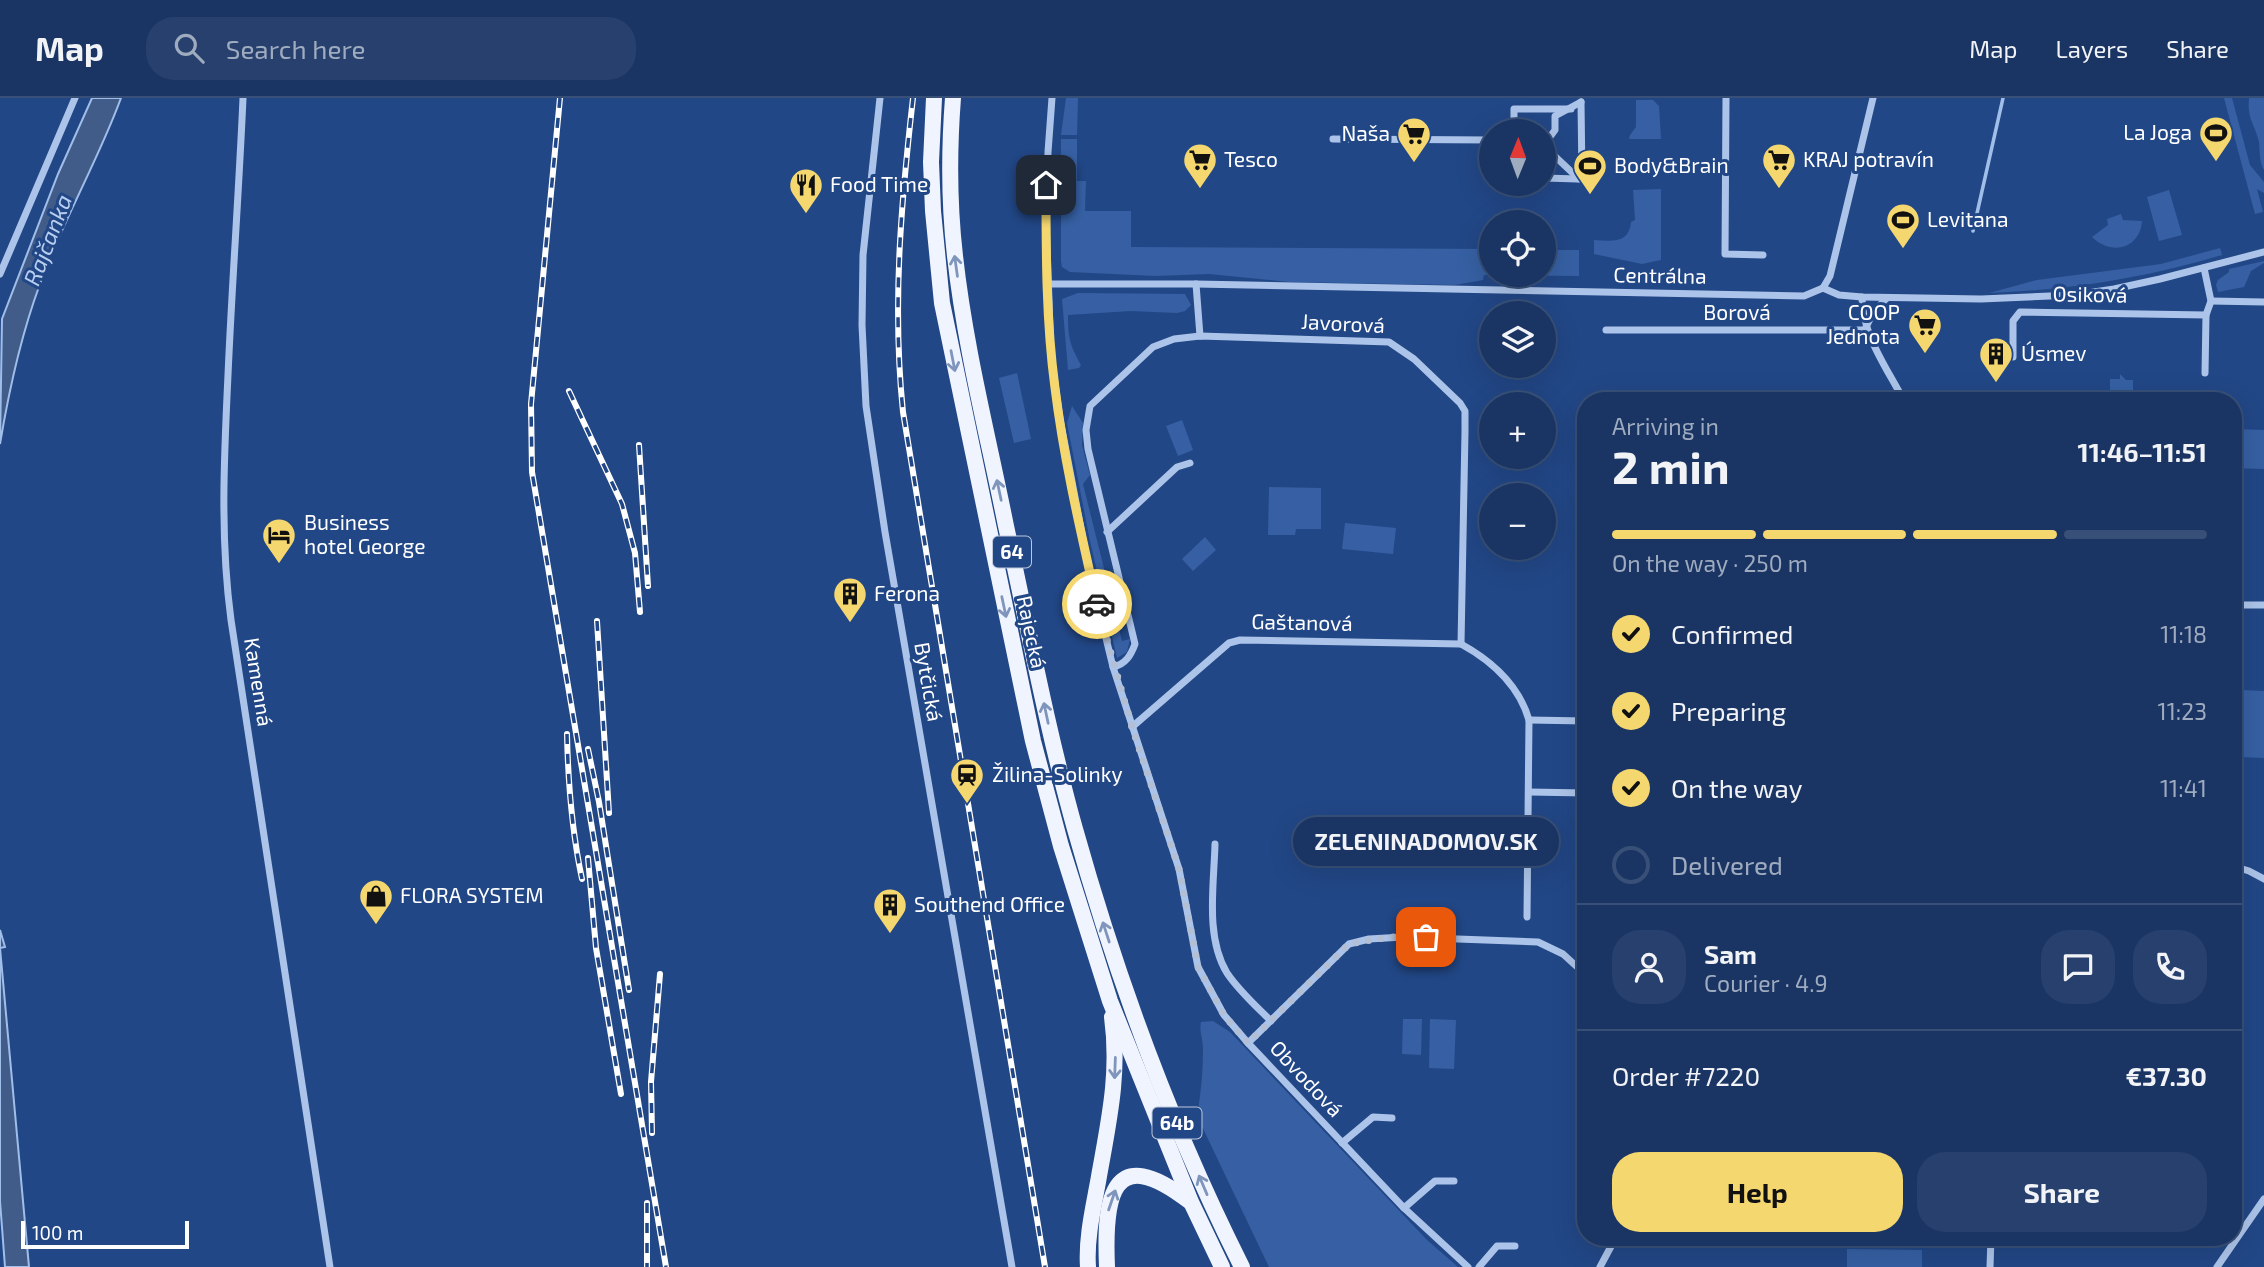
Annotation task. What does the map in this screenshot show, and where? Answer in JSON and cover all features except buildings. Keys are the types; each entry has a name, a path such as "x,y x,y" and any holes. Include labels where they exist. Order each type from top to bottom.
{"main road":[{"name":"Rajecká","path":"934,98 931,162 936,256 954,368 1033,741 1065,859 1110,1000"},
{"name":"Rajecká","path":"953,98 950,161 955,254 973,366 1051,739 1075,830 1128,996"},
{"name":"64b","path":"1128,996 1166,1096 1242,1267"},
{"name":"64b","path":"1110,1000 1191,1202 1222,1267"},
{"path":"1088,1267 1092,1217 1115,1084 1116,1051 1110,1000"},
{"path":"1107,1267 1109,1203 1114,1190 1123,1180 1134,1176 1157,1179 1191,1202"}],"street":[{"path":"0,274 75,98"},
{"name":"Kamenná","path":"243,98 226,411 223,545 233,634 330,1267"},
{"name":"Bytčická","path":"880,98 863,256 862,326 866,406 885,532 1012,1267"},
{"name":"Obvodová","path":"1052,98 1046,185 1047,284 1051,355 1060,419 1087,560 1113,667 1179,869 1198,967 1224,1015 1248,1043 1404,1208 1468,1267"},
{"path":"1726,98 1725,254 1763,255"},
{"path":"1873,98 1835,259 1823,288 1839,295 1862,298 2006,299 2074,295 2115,289 2264,252"},
{"path":"1522,100 1522,109"},
{"path":"1555,119 1555,116 1581,102 1582,179 1556,178"},
{"path":"1514,119 1514,109 1571,109"},
{"path":"1333,139 1479,140"},
{"path":"1556,157 1579,179"},
{"path":"2204,268 2211,301 2206,315 2205,373"},
{"name":"Centrálna","path":"1047,284 1196,284 1790,297 1804,296 1823,288"},
{"path":"1196,284 1200,336"},
{"path":"1862,298 1862,312 1867,329 1899,392"},
{"path":"1867,329 1874,311 1887,298"},
{"path":"2211,301 2264,302"},
{"name":"Osiková","path":"2013,357 2013,320 2020,312 2206,315"},
{"name":"Borová","path":"1606,330 1867,329"},
{"name":"Javorová","path":"1113,667 1121,665 1132,655 1135,644 1088,449 1086,430 1090,406 1153,347 1174,339 1200,336 1389,342 1414,359 1460,403 1465,411 1461,644"},
{"path":"1107,532 1177,467 1190,463"},
{"path":"2242,605 2264,605"},
{"name":"Gaštanová","path":"1132,727 1229,643 1240,640 1461,644"},
{"path":"1461,644 1480,654 1517,691 1529,720 1527,917"},
{"path":"1529,720 1577,721"},
{"path":"1529,792 1577,793"},
{"path":"1215,844 1213,910 1218,952 1226,971 1237,986 1271,1021"},
{"path":"2242,869 2264,878"},
{"path":"1248,1043 1349,944 1369,939 1403,937 1538,942 1563,954 1577,967"},
{"path":"1342,1143 1373,1117 1392,1118"},
{"path":"1404,1208 1435,1181 1454,1181"},
{"path":"2242,1231 2264,1199"},
{"path":"1479,1267 1497,1246 1515,1246"},
{"path":"1600,1267 1611,1246"},
{"path":"1990,1267 1991,1246"},
{"path":"2217,1267 2232,1246"}],"shaded area":[{"path":"1066,98 1078,98 1077,135 1061,135"},
{"path":"2224,98 2232,98 2250,165 2264,182 2264,193 2257,189 2263,212 2255,214"},
{"path":"2249,98 2264,98 2264,170 2260,160 2259,142 2250,117"},
{"path":"1636,100 1653,100 1659,106 1661,139 1629,139 1636,127"},
{"path":"1061,139 1077,139 1077,181 1086,181 1085,211 1131,211 1131,247 1479,249 1479,281 1455,285 1289,282 1209,274 1156,276 1070,272 1062,267"},
{"path":"1661,189 1661,260 1642,264 1594,254 1594,240 1618,240 1627,234 1631,222 1635,220 1633,190"},
{"path":"2169,190 2182,235 2159,241 2147,197"},
{"path":"2121,214 2123,220 2142,221 2140,231 2130,243 2116,248 2100,243 2092,237 2108,225 2107,219"},
{"path":"2220,248 2222,255 2136,276 2078,286 1989,293 2037,280 2161,264"},
{"path":"1556,250 1579,250 1579,276 1556,276"},
{"path":"2264,261 2251,271 2244,287 2218,292 2218,280 2229,272 2229,269"},
{"path":"1078,293 1185,294 1191,305 1185,311 1177,313 1131,311 1068,315 1070,342 1081,365 1068,370 1062,299"},
{"path":"1017,373 1031,439 1014,443 999,378"},
{"path":"2120,374 2126,380 2133,380 2133,392 2110,392 2110,379 2120,379"},
{"path":"1072,406 1083,423 1082,445 1090,475 1083,484 1122,641 1130,639 1127,652 1117,658 1067,423"},
{"path":"1182,420 1193,450 1178,456 1166,426"},
{"path":"2242,429 2264,430 2264,469 2242,468"},
{"path":"1269,487 1321,488 1321,529 1296,529 1295,535 1268,535"},
{"path":"1345,523 1396,528 1393,554 1342,549"},
{"path":"1205,537 1216,550 1193,571 1182,559"},
{"path":"2242,690 2264,691 2264,758 2242,757"},
{"path":"1403,1019 1422,1019 1421,1055 1402,1054"},
{"path":"1430,1019 1456,1020 1454,1069 1429,1068"},
{"path":"1213,1021 1230,1032 1427,1240 1458,1267 1269,1267 1197,1116 1203,1066 1201,1022"},
{"path":"1847,1249 1922,1250 1922,1267 1847,1267"}],"water":[{"name":"Rajčanka","path":"92,98 121,98 49,260 33,303 16,363 0,444 2,319 58,174"},
{"path":"0,930 5,947 0,948"},
{"path":"0,948 29,1267 5,1267 0,1201"}],"waterway":[{"path":"1973,231 2003,98"}],"railway":[{"path":"560,98 531,404 532,472 666,1267"},
{"path":"913,98 899,255 898,333 903,412 1045,1267"},
{"path":"569,391 622,504 635,553 640,612"},
{"path":"639,445 648,586"},
{"path":"597,621 609,813"},
{"path":"567,734 571,807 582,879"},
{"path":"588,749 629,990"},
{"path":"588,858 596,948 621,1094"},
{"path":"652,1133 651,1082 660,974"},
{"path":"647,1203 647,1267"}],"way so far":[{"path":"1097,604 1113,667 1184,885 1198,967 1224,1015 1248,1043 1349,944 1389,937 1426,937"}],"place":[{"name":"La Joga","path":"2216,163"},
{"name":"Naša","path":"1414,164"},
{"name":"Tesco","path":"1200,190"},
{"name":"KRAJ potravín","path":"1779,190"},
{"name":"Body&Brain","path":"1590,196"},
{"name":"Food Time","path":"806,215"},
{"name":"Levitana","path":"1903,250"},
{"name":"COOP Jednota","path":"1925,355"},
{"name":"Úsmev","path":"1996,384"},
{"name":"Business hotel George","path":"279,565"},
{"name":"Ferona","path":"850,624"},
{"name":"Žilina-Solinky","path":"967,805"},
{"name":"FLORA SYSTEM","path":"376,926"},
{"name":"Southend Office","path":"890,935"},
{"name":"ZELENINADOMOV.SK","path":"1426,937"}],"route":[{"path":"1046,185 1047,284 1055,388 1072,487 1097,604"}]}
